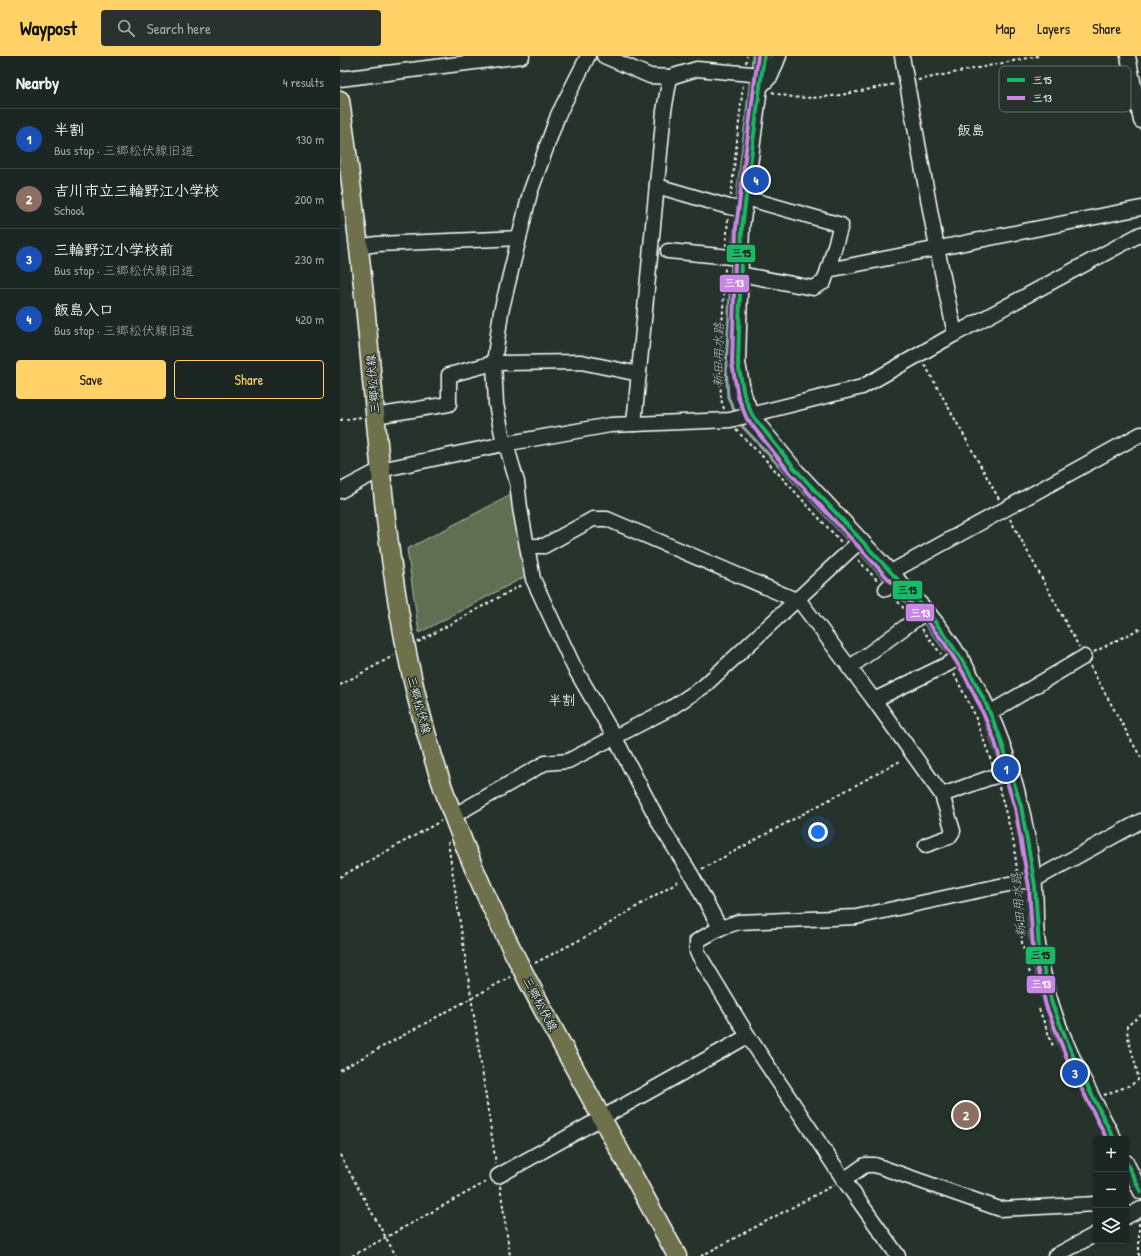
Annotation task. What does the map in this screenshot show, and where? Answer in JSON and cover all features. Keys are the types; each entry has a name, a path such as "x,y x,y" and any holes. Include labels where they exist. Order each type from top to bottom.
{"main road":[{"name":"三郷松伏線","path":"340,100 359,247 390,560 405,649 429,744 453,816 493,914 677,1256"}],"street":[{"path":"340,80 522,56"},
{"path":"588,56 558,115 530,193 502,312 494,363 496,404 505,444 517,482 520,508 533,579 574,667 615,738 662,828 691,874 720,928"},
{"path":"604,56 650,76 670,77 697,69 755,78 771,76 779,56"},
{"path":"764,56 755,78 740,206 732,258 740,274 738,363 749,416 795,469 855,545 892,580 921,615 955,660 991,712 1005,774 1027,834 1027,881 1046,984 1069,1063 1094,1098 1113,1136"},
{"path":"902,56 936,248 955,334"},
{"path":"1128,56 1130,66"},
{"path":"1131,71 1141,121"},
{"path":"634,424 664,111 670,77"},
{"path":"657,186 740,206 841,225 824,282 813,288 740,274"},
{"path":"828,270 1141,208"},
{"path":"340,491 380,470 505,444 610,425 730,420 862,387 955,334 1141,234"},
{"path":"359,247 377,244 519,238"},
{"path":"668,251 732,258"},
{"path":"375,416 449,404 449,375 494,363 581,362 639,374"},
{"path":"892,580 1004,509 1141,434"},
{"path":"528,546 544,546 593,519 607,519 797,600 874,700 914,754 935,788 942,795 953,831 949,837 926,845"},
{"path":"453,816 545,763 568,761 615,738 671,708 703,687 855,545"},
{"path":"849,668 921,615"},
{"path":"991,712 1084,657"},
{"path":"874,700 955,660"},
{"path":"942,795 1005,774"},
{"path":"898,1256 844,1180 748,1036 697,952 698,941 720,928 739,922 856,917 1027,881 1141,821"},
{"path":"498,1176 748,1036"},
{"path":"844,1180 865,1165 875,1165 1000,1209 1093,1204"},
{"path":"1129,1168 1141,1192"},
{"path":"1055,1256 1093,1236"}],"path":[{"path":"747,56 755,78 740,206 732,258 720,370 720,399 736,431 892,580 921,615 955,660 985,740 1005,774"},
{"path":"920,355 1084,657 1141,758"},
{"path":"340,420 375,416"},
{"path":"340,685 533,579"},
{"path":"1084,657 1141,628"},
{"path":"340,1070 470,998 597,931 642,902 691,874 883,769 914,754"},
{"path":"340,877 444,819 453,816"},
{"path":"446,835 510,1256"},
{"path":"1094,1098 1131,1085 1138,1080 1137,1069 1127,1033 1127,1026 1141,1015"},
{"path":"340,1155 396,1256"},
{"path":"352,1256 498,1176"},
{"path":"701,1256 844,1180"},
{"path":"1135,1216 1139,1256"}],"green space":[{"path":"511,495 526,576 419,633 407,549"}],"waterway":[{"name":"新田用水路","path":"752,70 753,56"},
{"name":"新田用水路","path":"736,205 751,77"},
{"name":"新田用水路","path":"732,252 736,212"},
{"name":"新田用水路","path":"732,260 726,367 728,397 736,414"},
{"name":"新田用水路","path":"740,421 743,427 852,544"},
{"name":"新田用水路","path":"857,549 887,582"},
{"name":"新田用水路","path":"892,587 917,614"},
{"name":"新田用水路","path":"922,620 952,658"},
{"name":"新田用水路","path":"971,690 982,713 1002,770"},
{"name":"新田用水路","path":"1005,778 1015,810"},
{"name":"新田用水路","path":"1027,885 1029,919"},
{"name":"新田用水路","path":"1033,957 1036,971"}],"transit line":[{"name":"三13","path":"758,56 736,228 732,363 738,397 747,419 790,473 922,615 945,644 964,674 980,706 994,739 1015,808 1029,887 1033,950 1046,1006 1070,1066 1105,1136"},
{"name":"三15","path":"764,56 742,228 738,363 744,395 752,415 795,469 927,611 969,671 986,704 1000,737 1021,806 1035,886 1039,949 1052,1004 1076,1063 1112,1136"},
{"name":"三15","path":"1129,1168 1141,1192"}],"place":[{"name":"飯島入口","path":"756,180"},
{"name":"半割","path":"1006,769"},
{"name":"三輪野江小学校前","path":"1075,1073"},
{"name":"吉川市立三輪野江小学校","path":"966,1115"}],"district":[{"name":"飯島","path":"971,130"},
{"name":"半割","path":"562,700"}]}
